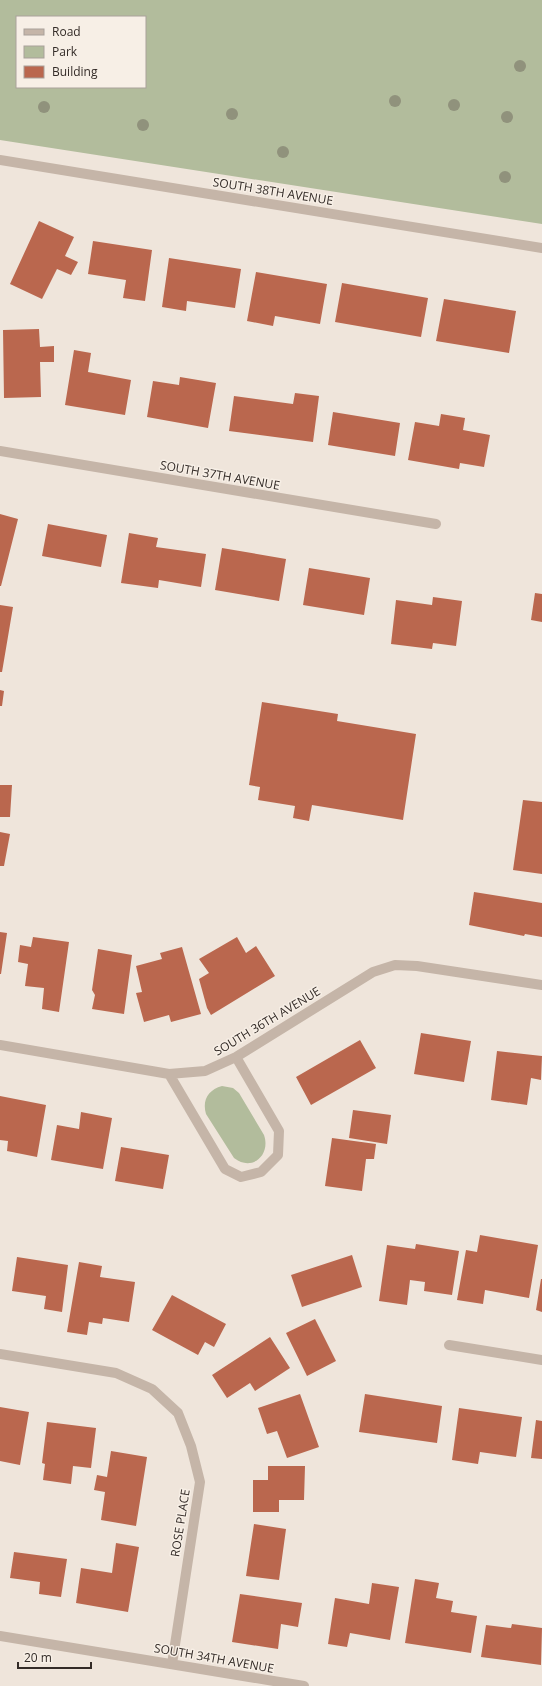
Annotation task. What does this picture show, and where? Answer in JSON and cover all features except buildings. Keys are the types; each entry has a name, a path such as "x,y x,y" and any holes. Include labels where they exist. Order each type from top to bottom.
{"street":[{"name":"SOUTH 38TH AVENUE","path":"0,160 542,248"},
{"name":"SOUTH 37TH AVENUE","path":"0,451 436,524"},
{"name":"SOUTH 36TH AVENUE","path":"0,1045 169,1074 205,1071 236,1057 373,972 395,965 417,966 542,985"},
{"path":"169,1074 225,1169 241,1177 261,1172 278,1155 279,1131 236,1057"},
{"path":"449,1345 542,1360"},
{"name":"ROSE PLACE","path":"0,1354 116,1372 152,1389 178,1413 191,1446 200,1482 172,1664"},
{"name":"SOUTH 34TH AVENUE","path":"0,1636 304,1686"}],"green space":[{"path":"0,0 542,0 542,224 0,140"},
{"path":"222,1086 233,1088 239,1093 264,1135 265,1149 262,1155 253,1162 241,1162 234,1158 206,1114 205,1104 207,1096 213,1090"}]}
